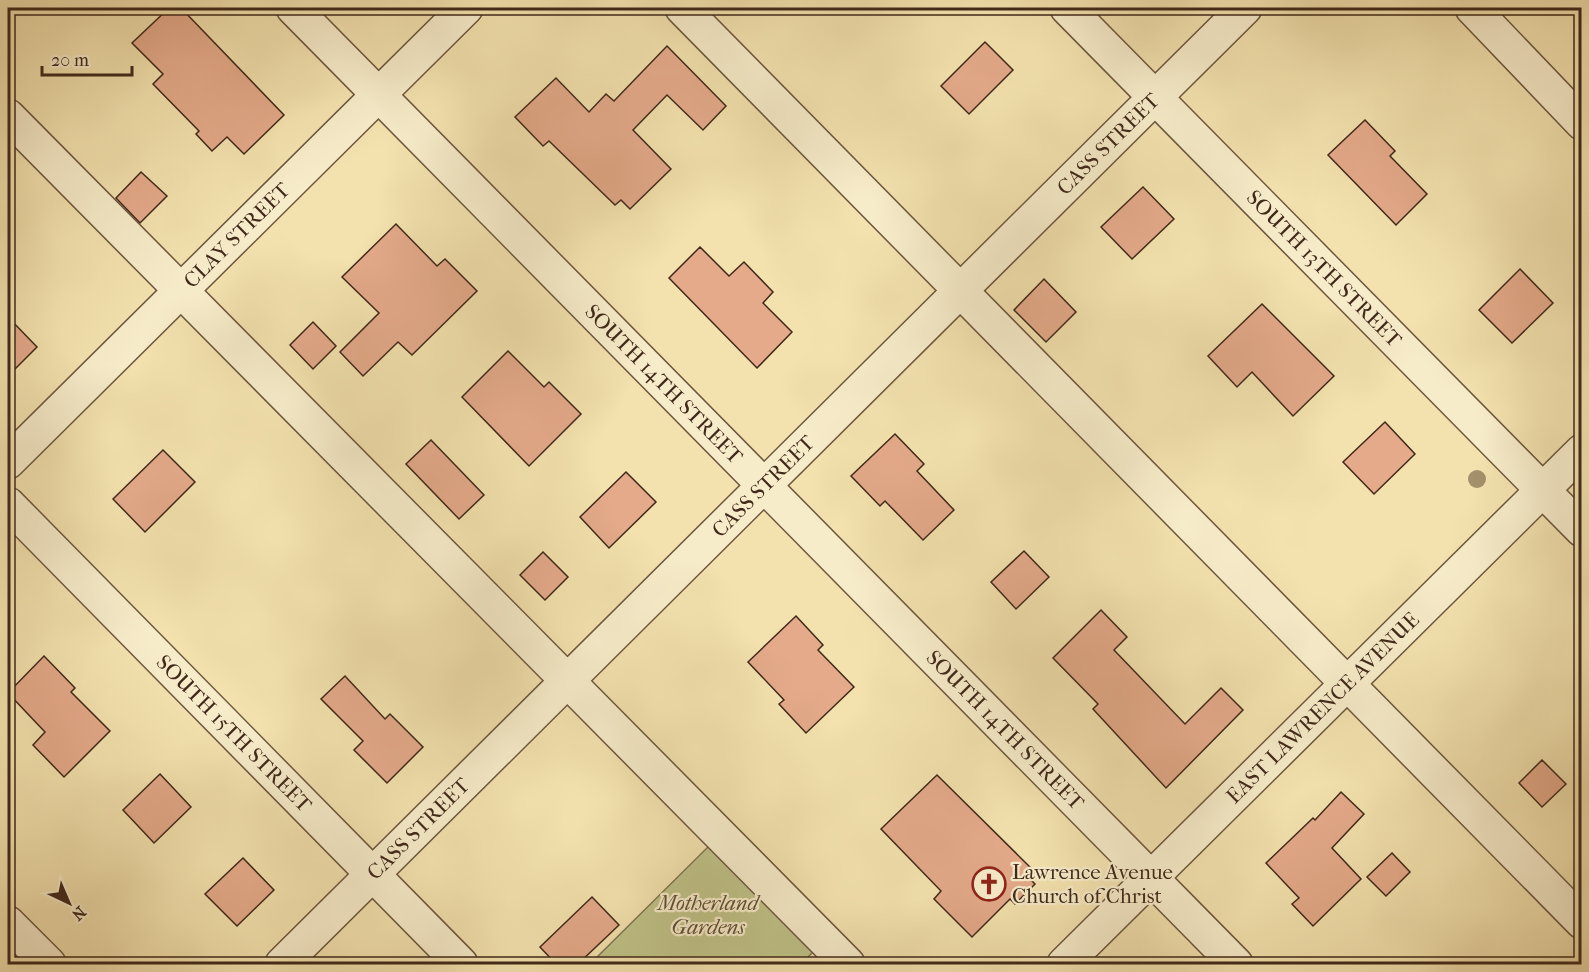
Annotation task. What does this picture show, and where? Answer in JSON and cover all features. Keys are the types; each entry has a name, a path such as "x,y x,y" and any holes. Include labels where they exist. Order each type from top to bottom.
{"street":[{"name":"SOUTH 14TH STREET","path":"293,8 1236,964"},
{"name":"CLAY STREET","path":"8,462 466,8"},
{"path":"682,8 962,290 1581,922"},
{"name":"SOUTH 13TH STREET","path":"1067,8 1581,530"},
{"name":"CASS STREET","path":"282,964 1245,8"},
{"path":"1472,8 1581,123"},
{"path":"8,116 181,288 848,964"},
{"name":"EAST LAWRENCE AVENUE","path":"1064,964 1581,452"},
{"name":"SOUTH 15TH STREET","path":"8,504 461,964"},
{"path":"8,923 49,964"}],"green space":[{"name":"Motherland Gardens","path":"709,846 814,951 801,964 590,964"}],"building":[{"path":"169,8 181,8 284,115 244,154 227,137 212,151 196,134 199,131 153,84 163,74 132,43"},
{"path":"985,42 1013,70 969,114 941,86"},
{"path":"667,46 726,106 703,130 667,95 633,130 671,169 630,209 621,200 615,205 549,141 543,146 515,117 556,78 589,112 606,94 614,101"},
{"path":"1365,120 1395,151 1390,156 1427,194 1396,225 1328,155"},
{"path":"141,172 167,196 140,223 116,198"},
{"path":"1143,187 1174,219 1132,259 1101,227"},
{"path":"396,224 437,266 445,259 477,291 412,355 398,342 363,376 340,352 379,313 342,277"},
{"path":"700,247 729,276 744,262 773,292 763,303 792,332 757,368 669,278"},
{"path":"1520,269 1553,303 1512,343 1479,310"},
{"path":"1044,279 1076,312 1046,342 1014,310"},
{"path":"1262,304 1334,376 1293,416 1252,372 1237,387 1208,356"},
{"path":"8,317 37,347 8,376"},
{"path":"313,322 336,346 313,369 290,345"},
{"path":"508,351 544,387 549,382 581,414 529,466 462,397"},
{"path":"1385,422 1415,454 1374,494 1343,462"},
{"path":"895,434 924,464 917,471 954,510 923,540 885,501 880,506 851,476"},
{"path":"431,440 484,495 459,519 406,464"},
{"path":"163,450 195,482 145,532 113,499"},
{"path":"626,472 656,502 609,548 580,517"},
{"path":"1024,551 1049,577 1016,609 991,582"},
{"path":"543,552 568,577 545,600 520,575"},
{"path":"1101,610 1127,637 1114,650 1185,724 1221,688 1243,710 1166,788 1093,709 1098,704 1053,658"},
{"path":"796,616 823,645 818,650 854,687 806,733 779,704 784,700 748,662"},
{"path":"44,656 75,688 71,692 110,731 64,777 33,745 45,732 8,693"},
{"path":"345,676 385,719 390,714 423,747 387,783 354,750 363,741 321,699"},
{"path":"1542,760 1566,784 1542,807 1519,783"},
{"path":"160,774 191,807 154,843 123,810"},
{"path":"937,775 1035,872 1029,878 1035,884 1015,904 1010,899 972,937 934,899 941,891 881,829"},
{"path":"1341,792 1364,814 1332,848 1361,879 1313,926 1292,904 1299,898 1266,863 1313,818 1315,820"},
{"path":"1392,853 1410,872 1386,896 1367,877"},
{"path":"243,858 274,890 237,926 205,894"},
{"path":"592,897 619,925 578,964 556,964 540,947"}],"place":[{"name":"Lawrence Avenue Church of Christ","path":"989,884"}]}
